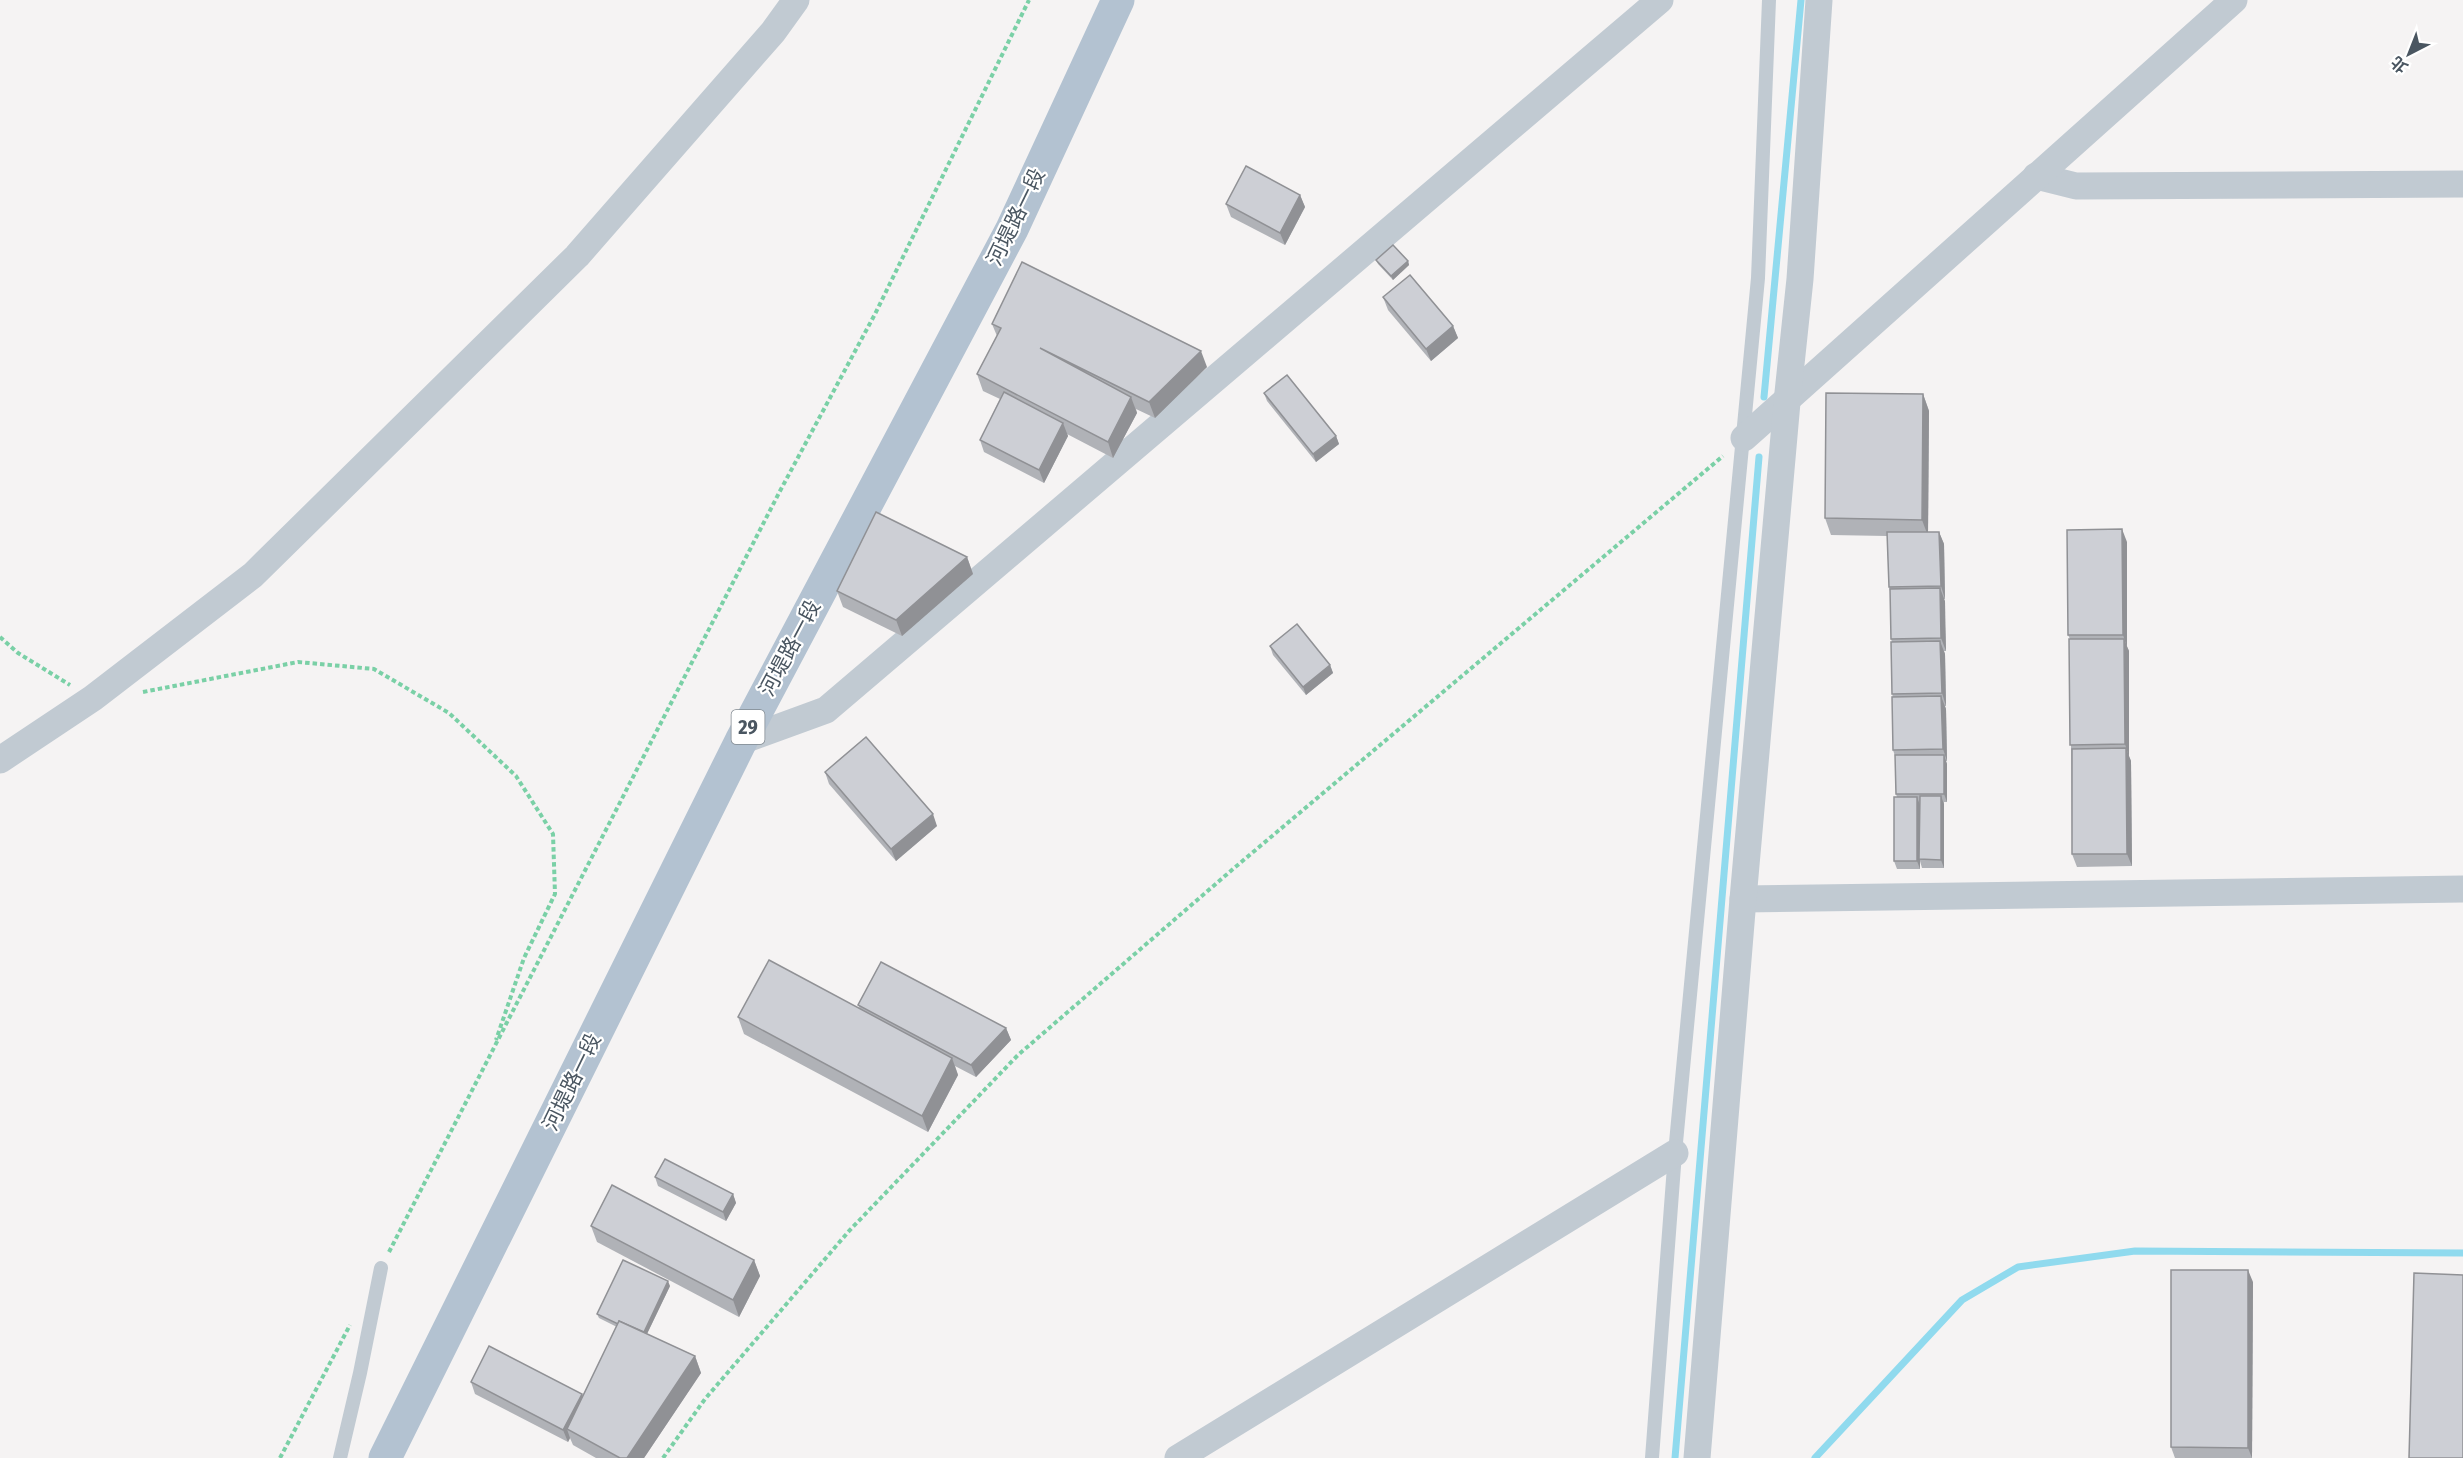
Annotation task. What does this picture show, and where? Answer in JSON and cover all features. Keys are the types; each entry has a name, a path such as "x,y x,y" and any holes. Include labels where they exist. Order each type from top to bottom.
{"main road":[{"name":"河堤路一段","path":"385,1458 741,741 1012,229 1118,0"}],"street":[{"path":"0,760 93,698 253,575 577,256 773,32 796,0"},
{"path":"741,741 826,710 1660,0"},
{"path":"1697,1458 1743,899 1800,279 1819,0"},
{"path":"1744,438 1787,402 2234,0"},
{"path":"2036,176 2076,186 2463,184"},
{"path":"1743,899 2463,889"},
{"path":"1178,1458 1675,1154"}],"lane":[{"path":"1652,1458 1675,1154 1758,278 1769,0"},
{"path":"340,1458 381,1268"}],"path":[{"path":"381,1268 780,491 875,314 1029,0"},
{"path":"663,1458 705,1399 849,1231 1018,1056 1233,869 1744,438"},
{"path":"0,637 18,653 93,698"},
{"path":"134,693 298,662 374,669 449,713 516,776 553,834 555,894 524,958 492,1052"},
{"path":"280,1458 353,1319"}],"building":[{"path":"1246,166 1300,195 1280,233 1226,204"},
{"path":"1393,245 1408,261 1391,276 1376,260"},
{"path":"1022,262 1201,351 1149,402 1040,348 1131,397 1108,442 977,374 1001,328 992,324"},
{"path":"1410,275 1453,326 1426,349 1383,297"},
{"path":"1287,375 1336,436 1313,454 1264,393"},
{"path":"1004,392 1063,423 1039,470 980,440"},
{"path":"1826,393 1923,394 1922,520 1825,518"},
{"path":"876,512 967,557 896,620 837,591"},
{"path":"2122,529 2123,635 2068,635 2067,530"},
{"path":"1887,532 1939,532 1941,586 1889,587"},
{"path":"1940,588 1941,638 1891,639 1890,589"},
{"path":"1297,624 1330,665 1303,687 1270,646"},
{"path":"2069,639 2124,639 2125,744 2070,745"},
{"path":"1940,641 1942,693 1892,694 1891,642"},
{"path":"1941,696 1943,749 1893,750 1892,697"},
{"path":"866,737 933,814 891,849 825,772"},
{"path":"2126,748 2127,854 2072,854 2072,749"},
{"path":"1895,755 1944,755 1944,794 1896,794"},
{"path":"1920,796 1941,796 1941,860 1919,859"},
{"path":"1894,797 1917,797 1917,861 1894,861"},
{"path":"769,960 952,1058 922,1116 738,1017"},
{"path":"881,962 1006,1028 971,1065 858,1005"},
{"path":"665,1159 733,1194 723,1212 655,1177"},
{"path":"612,1185 754,1260 733,1300 591,1226"},
{"path":"623,1260 668,1281 644,1332 619,1321 618,1324 597,1314"},
{"path":"2171,1270 2248,1270 2248,1448 2171,1447"},
{"path":"2414,1273 2463,1275 2463,1458 2409,1458"},
{"path":"619,1321 695,1356 627,1458 620,1458 567,1429"},
{"path":"489,1346 582,1394 563,1430 471,1382"}],"waterway":[{"path":"1764,397 1801,0"},
{"path":"1675,1458 1759,457"},
{"path":"1815,1458 1962,1300 2018,1267 2135,1251 2463,1253"}]}
